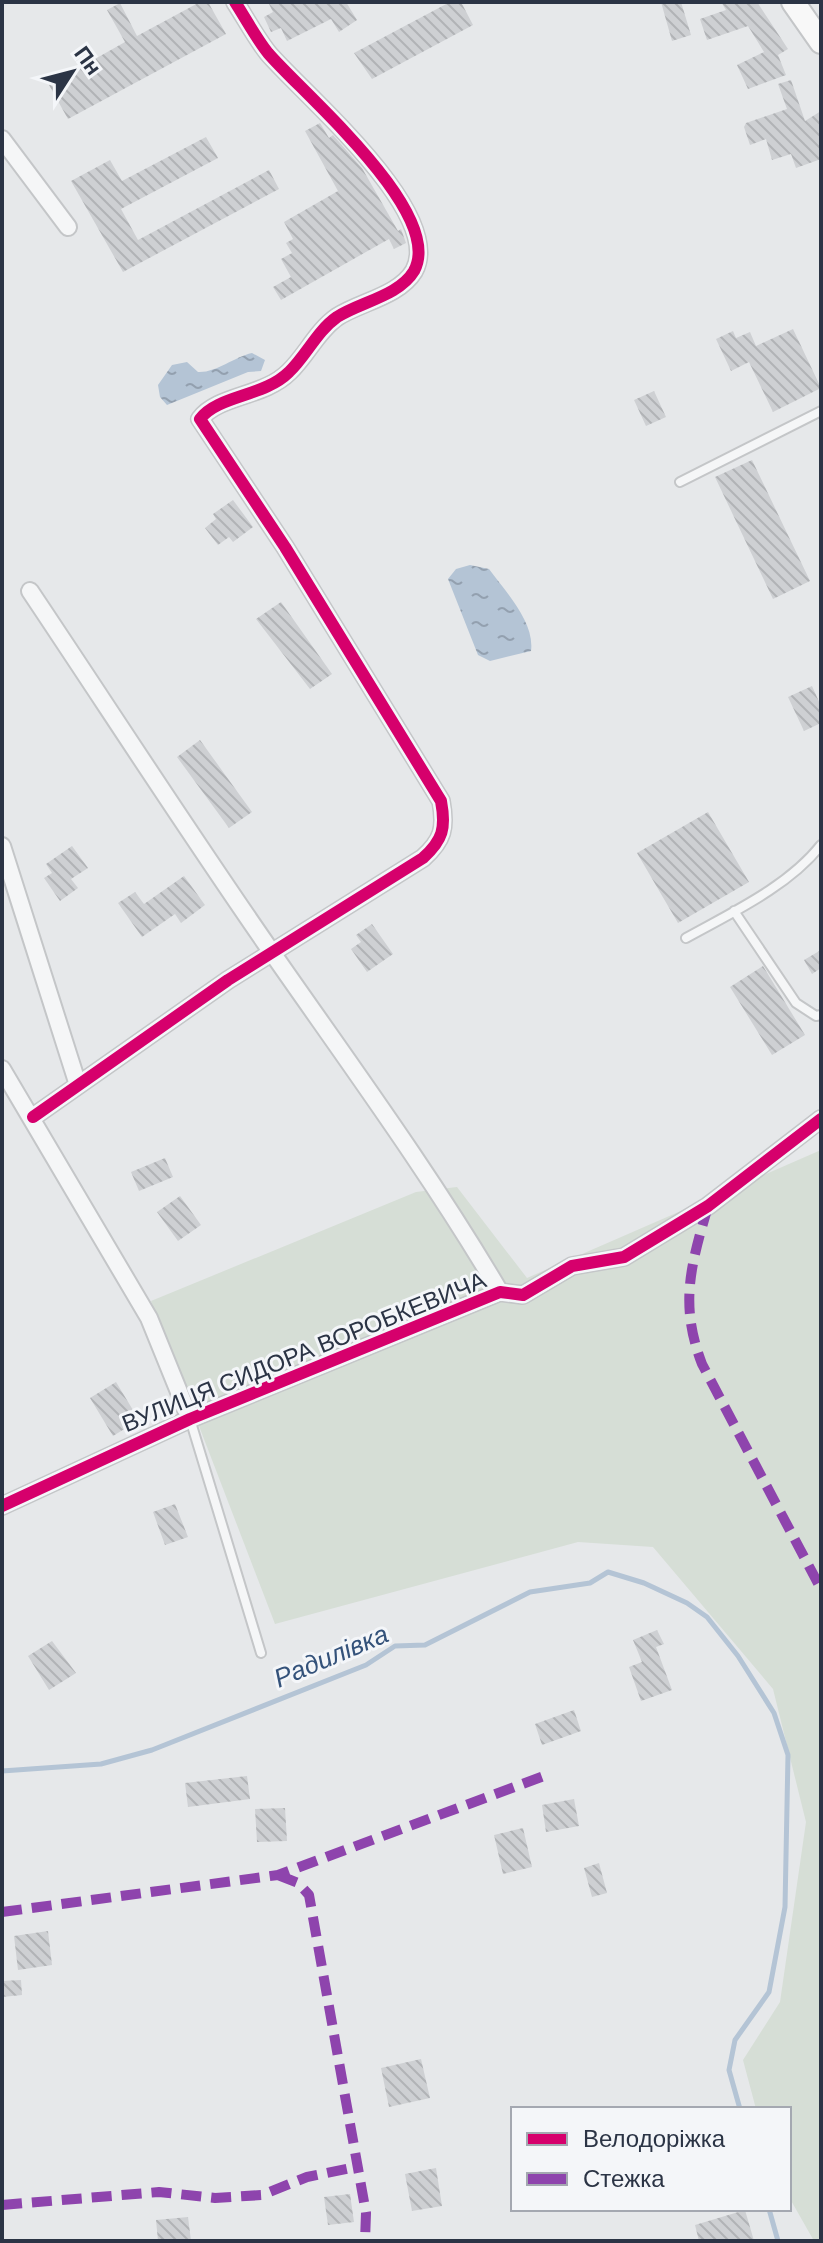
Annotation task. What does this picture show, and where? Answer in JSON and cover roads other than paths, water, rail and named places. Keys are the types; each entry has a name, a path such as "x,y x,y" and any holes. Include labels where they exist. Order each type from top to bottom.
{"main road":[{"path":"793,2 821,42"}],"street":[{"path":"33,1117 272,952 423,858 438,845 445,825 441,801 285,547 200,419 208,409 273,386 290,372 332,320 403,283 414,270 419,253 409,221 362,147 266,50 235,2"},
{"path":"2,139 68,227"},
{"path":"30,591 272,952 373,1093 460,1224 500,1292"},
{"path":"2,846 78,1085"},
{"path":"2,1069 149,1318 190,1419"},
{"name":"ВУЛИЦЯ СИДОРА ВОРОБКЕВИЧА","path":"2,1506 190,1419 500,1292 523,1295 572,1266 624,1257 708,1206 821,1119"}],"lane":[{"path":"680,482 821,411"},
{"path":"686,938 734,911 809,860 821,845"},
{"path":"734,911 796,1003 816,1016 821,1015"},
{"path":"190,1419 261,1653"}],"water":[{"path":"252,353 265,360 261,371 248,372 167,405 160,397 158,385 172,365 187,362 198,372 205,372"},
{"path":"470,565 489,569 510,597 524,618 531,651 490,661 478,655 448,579 456,569"}],"waterway":[{"name":"Радилівка","path":"2,1771 101,1764 152,1750 366,1665 395,1646 425,1645 530,1592 590,1583 608,1572 644,1583 687,1603 707,1617 738,1656 774,1713 788,1755 785,1907 769,1992 735,2040 729,2070 739,2107"},
{"name":"Радилівка","path":"770,2211 778,2241"}]}
